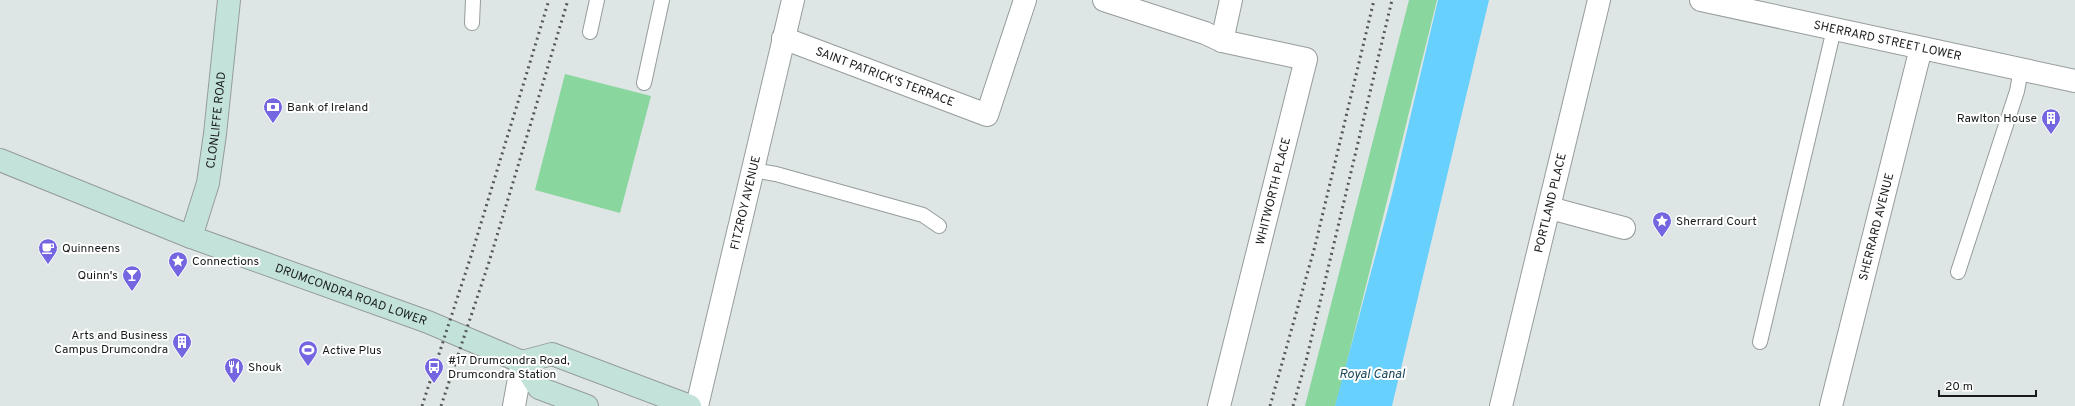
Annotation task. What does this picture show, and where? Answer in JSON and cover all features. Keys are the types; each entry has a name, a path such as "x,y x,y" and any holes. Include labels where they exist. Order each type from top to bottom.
{"main road":[{"name":"CLONLIFFE ROAD","path":"191,237 208,183 215,134 229,0"},
{"name":"DRUMCONDRA ROAD LOWER","path":"0,160 191,237 428,322 522,362"},
{"path":"587,406 539,388 522,362 552,354 690,406"}],"street":[{"name":"FITZROY AVENUE","path":"697,406 793,0"},
{"name":"SAINT PATRICK'S TERRACE","path":"784,38 987,115 1025,0"},
{"path":"1104,0 1205,33 1222,41 1231,0"},
{"name":"PORTLAND PLACE","path":"1501,406 1599,0"},
{"name":"SHERRARD STREET LOWER","path":"1701,0 2075,81"},
{"name":"WHITWORTH PLACE","path":"1219,406 1306,59 1222,41"},
{"name":"SHERRARD AVENUE","path":"1831,406 1921,48"},
{"path":"1550,208 1624,228"},
{"path":"514,406 522,362"}],"lane":[{"path":"472,23 473,0"},
{"path":"590,32 597,0"},
{"path":"644,82 662,0"},
{"path":"1760,342 1834,29"},
{"path":"1958,272 2017,91 2021,70"},
{"path":"752,170 776,174 923,215 939,226"}],"green space":[{"path":"1409,0 1437,0 1342,382 1335,406 1305,406"},
{"path":"565,74 651,96 620,213 535,190"}],"water":[{"name":"Royal Canal","path":"1438,0 1489,0 1392,406 1335,406 1392,194"}],"railway":[{"path":"422,406 471,256 549,0"},
{"path":"441,406 489,262 568,0"},
{"path":"1270,406 1315,246 1374,0"},
{"path":"1293,406 1306,361 1392,0"}],"place":[{"name":"Bank of Ireland","path":"273,124"},
{"name":"Rawlton House","path":"2051,135"},
{"name":"Sherrard Court","path":"1662,238"},
{"name":"Quinneens","path":"48,265"},
{"name":"Connections","path":"178,278"},
{"name":"Quinn's","path":"132,292"},
{"name":"Arts and Business Campus Drumcondra","path":"182,359"},
{"name":"Active Plus","path":"308,367"},
{"name":"Shouk","path":"234,384"},
{"name":"#17 Drumcondra Road, Drumcondra Station","path":"434,384"}]}
